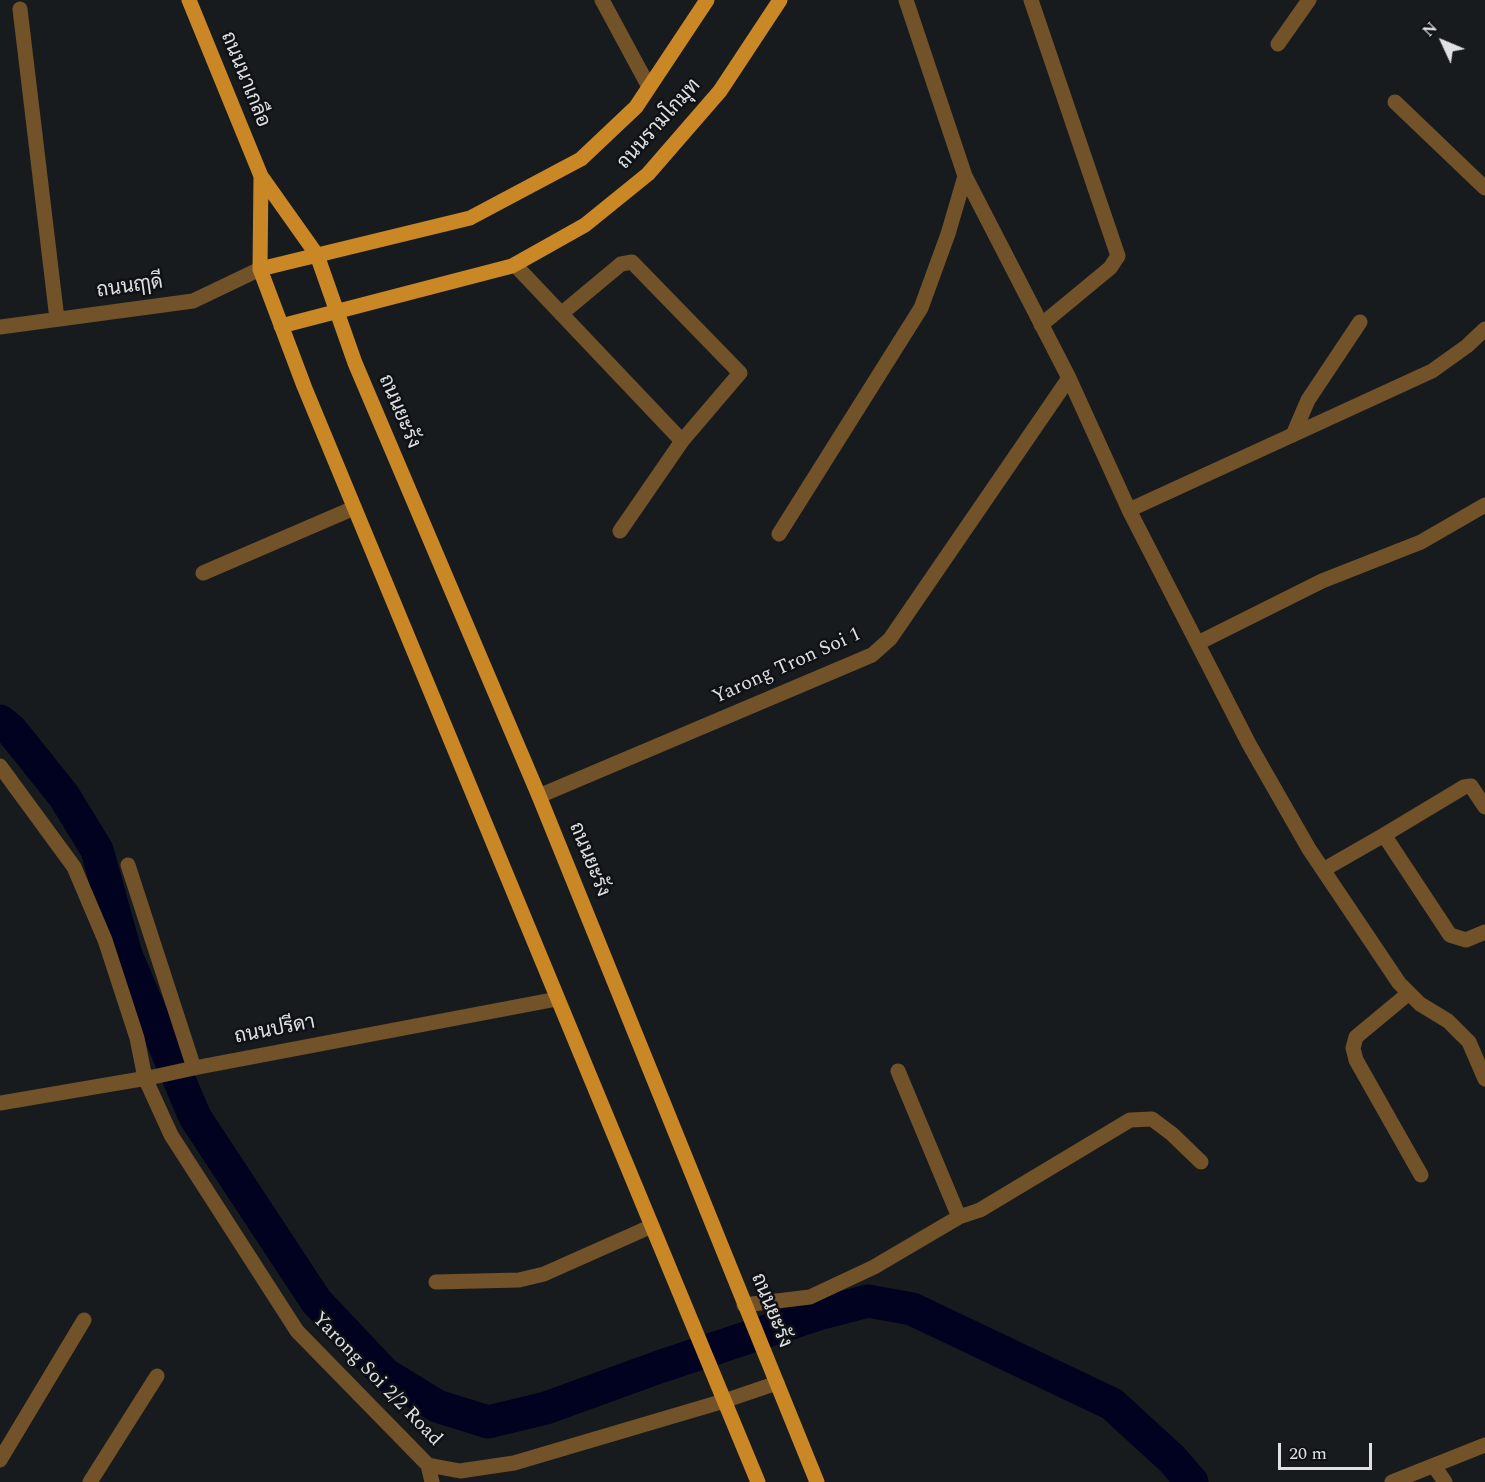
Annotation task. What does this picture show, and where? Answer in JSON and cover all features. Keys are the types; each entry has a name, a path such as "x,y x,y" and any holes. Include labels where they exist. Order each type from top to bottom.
{"main road":[{"name":"ถนนนาเกลือ","path":"189,0 261,176 317,255"},
{"name":"ถนนรามโกมุท","path":"260,269 470,218 581,159 636,107 707,0"},
{"name":"ถนนรามโกมุท","path":"281,326 515,265 585,225 648,174 720,90 780,0"},
{"name":"ถนนนาเกลือ","path":"260,269 261,176"},
{"name":"ถนนยะรัง","path":"317,255 355,363 539,796 817,1482"},
{"path":"260,269 354,508 758,1482"}],"street":[{"path":"602,0 649,87"},
{"path":"906,0 965,176 1069,378 1129,510 1250,744 1323,870 1399,983 1420,1004 1448,1022 1469,1042 1485,1079"},
{"path":"1031,0 1118,256 1110,268 1041,325"},
{"path":"1278,44 1310,0"},
{"path":"20,9 57,319"},
{"path":"1395,102 1485,188"},
{"path":"780,534 921,308 948,234 965,176"},
{"path":"561,314 621,264 632,262 740,373 682,441 620,531"},
{"path":"515,265 682,441"},
{"name":"ถนนฤๅดี","path":"0,327 193,301 260,269"},
{"path":"1293,435 1308,400 1360,322"},
{"path":"1129,510 1432,371 1467,346 1485,329"},
{"name":"Yarong Tron Soi 1","path":"539,796 872,655 890,639 1069,378"},
{"path":"1198,643 1322,581 1421,542 1485,506"},
{"path":"203,573 354,508"},
{"name":"Yarong Soi 2/2 Road","path":"0,766 74,867 105,940 149,1077 171,1135 297,1331 428,1465 460,1471 514,1463 777,1383"},
{"path":"1323,870 1464,787 1471,786 1485,807"},
{"path":"1384,835 1450,935 1466,940 1485,933"},
{"path":"128,866 190,1068"},
{"path":"1409,993 1356,1037 1353,1048 1356,1060 1421,1175"},
{"name":"ถนนปรีดา","path":"0,1103 557,999"},
{"path":"898,1071 959,1217"},
{"path":"746,1308 810,1297 874,1267 959,1217 980,1210 1130,1120 1152,1119 1172,1134 1201,1162"},
{"path":"436,1282 519,1280 544,1274 652,1226"},
{"path":"0,1460 84,1320"},
{"path":"90,1482 157,1376"},
{"path":"1392,1482 1485,1445"},
{"path":"428,1465 432,1482"},
{"path":"1434,1466 1445,1482"}],"waterway":[{"path":"0,721 12,731 64,796 97,850 126,955 195,1117 316,1301 385,1374 437,1406 488,1422 546,1408 659,1367 818,1314 868,1301 912,1309 1112,1404 1172,1459 1192,1482"}]}
